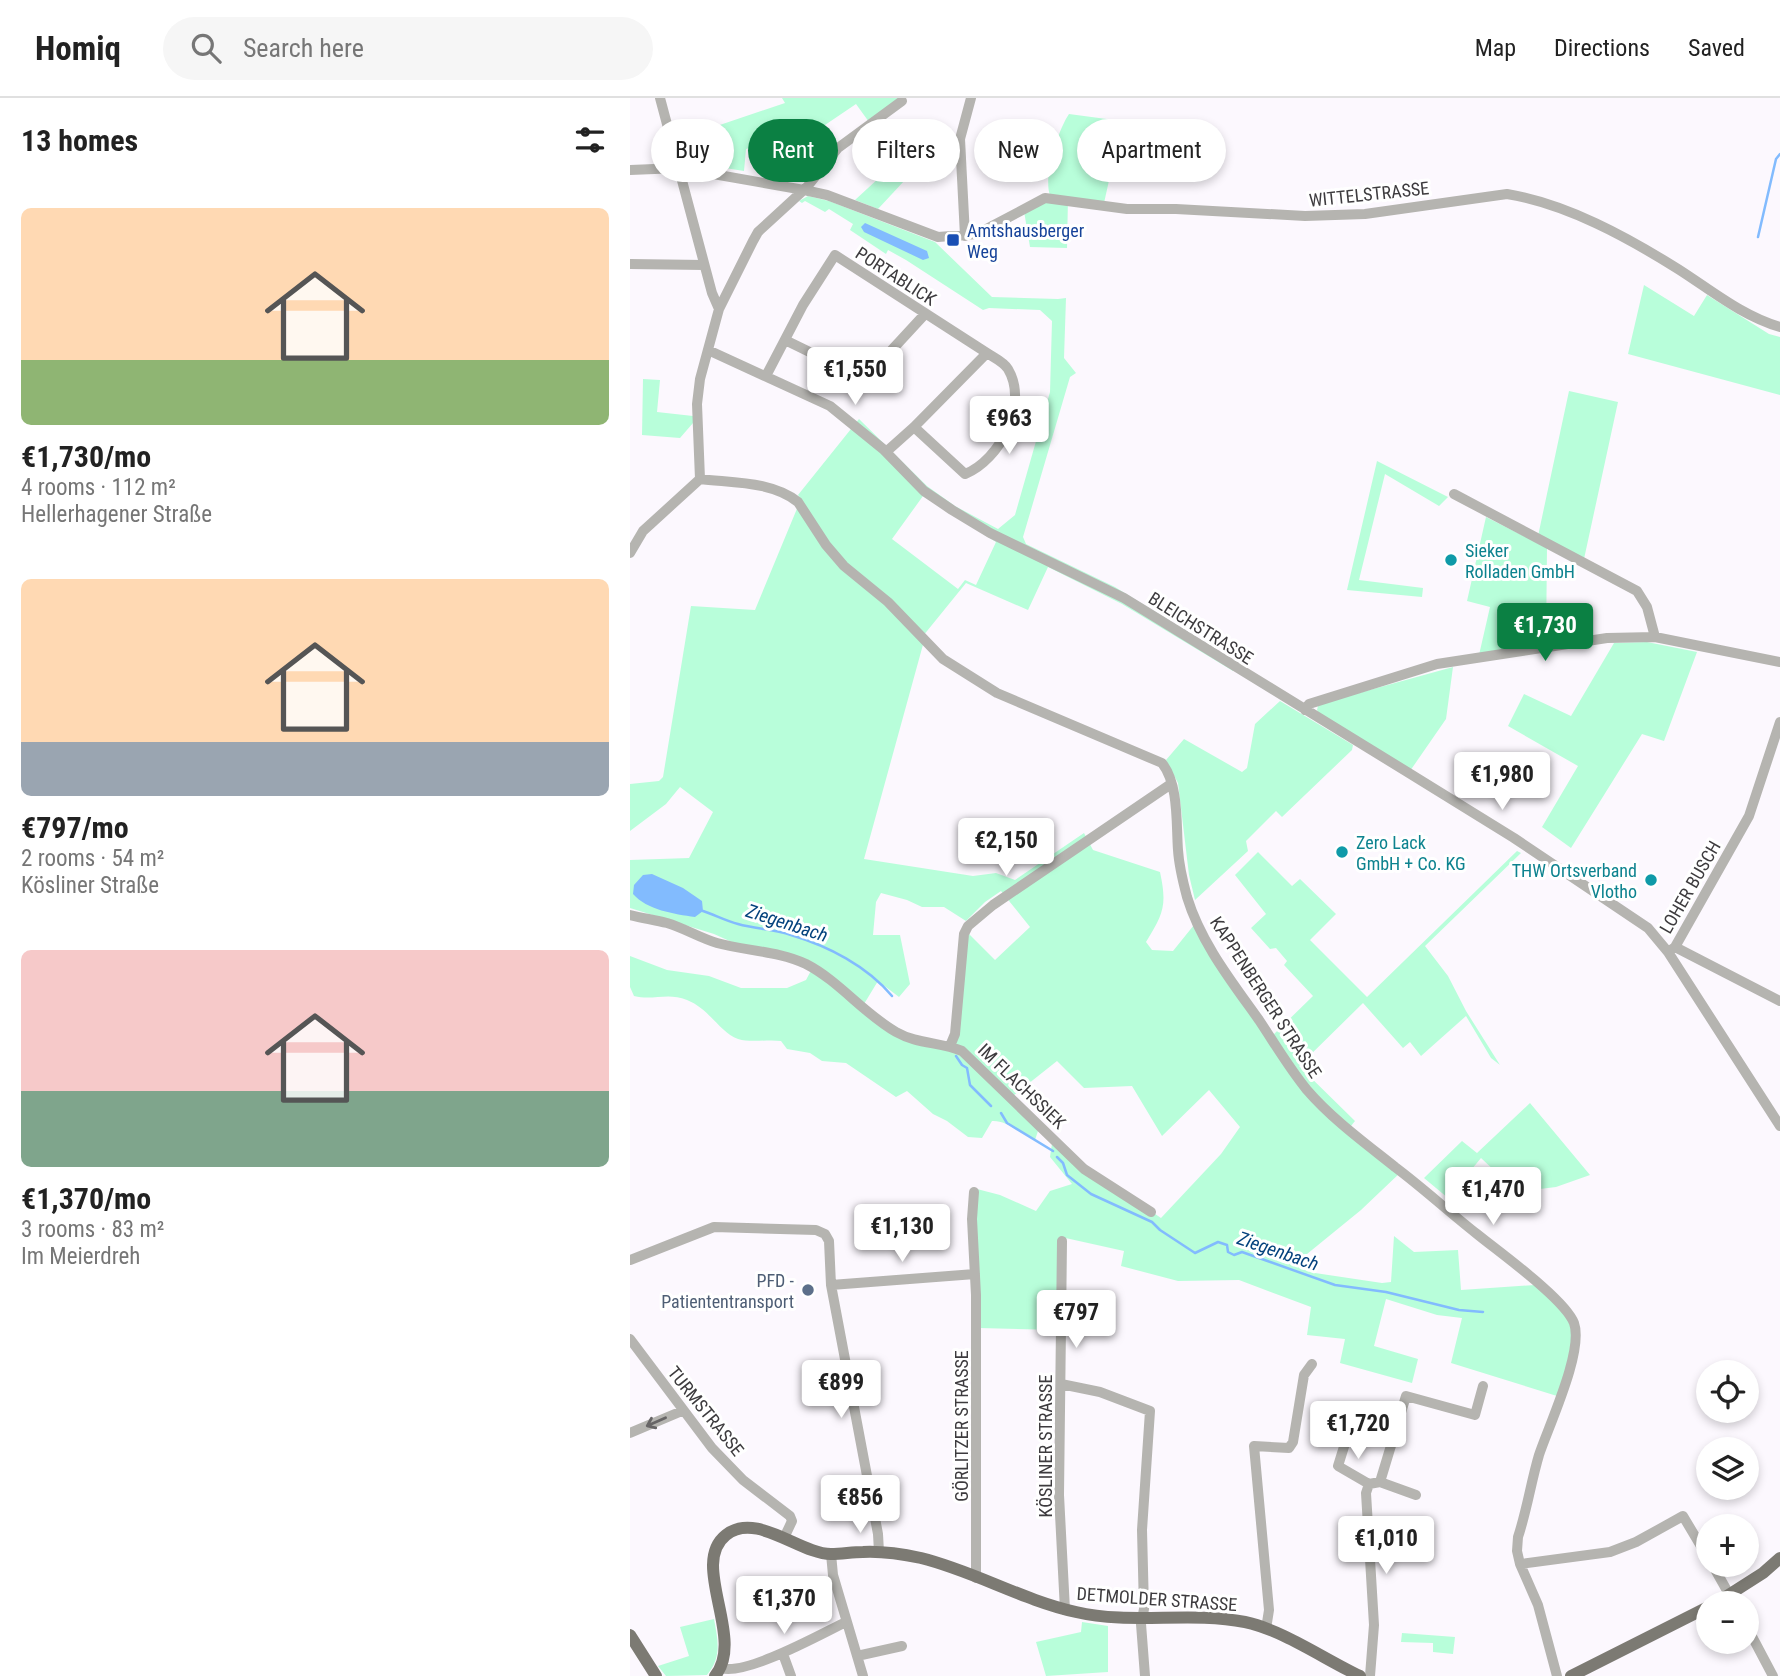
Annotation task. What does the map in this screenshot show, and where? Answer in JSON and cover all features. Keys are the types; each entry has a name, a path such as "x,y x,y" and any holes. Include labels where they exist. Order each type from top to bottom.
{"main road":[{"name":"DETMOLDER STRASSE","path":"718,1672 726,1643 713,1564 724,1536 740,1529 764,1531 809,1549 831,1554 879,1552 923,1559 1065,1610 1086,1614 1142,1618 1202,1617 1247,1623 1266,1629 1360,1676"},
{"path":"1741,1591 1780,1558"},
{"path":"1571,1676 1696,1613"},
{"path":"630,1635 656,1676"}],"street":[{"path":"660,98 666,119"},
{"path":"965,236 960,139 971,98"},
{"path":"630,553 643,531 700,479 697,404 699,379 719,309 758,232 804,190 838,148 902,101"},
{"path":"630,170 651,169"},
{"path":"734,178 804,190"},
{"path":"683,182 704,265 719,309"},
{"name":"WITTELSTRASSE","path":"804,190 827,195 938,237 977,234 1045,198 1127,209 1305,216 1364,214 1507,194 1531,199 1595,222 1636,244 1729,303 1764,322 1780,327"},
{"name":"PORTABLICK","path":"766,376 803,305 835,255 1007,367 1017,392 1006,436 976,470 965,474 914,427"},
{"path":"630,264 704,265"},
{"path":"785,340 865,379 925,314"},
{"name":"BLEICHSTRASSE","path":"708,349 830,406 886,452 924,491 968,521 1124,598 1523,844 1648,928 1671,950 1780,1001"},
{"path":"886,452 987,353"},
{"name":"KAPPENBERGER STRASSE","path":"700,479 759,486 791,497 800,505 826,545 844,566 888,602 943,659 997,693 1150,756 1165,767 1176,810 1182,880 1192,910 1218,960 1282,1057 1307,1090 1325,1108 1556,1300 1574,1324 1577,1337 1570,1366 1539,1455 1518,1537 1517,1551 1538,1605 1557,1676"},
{"path":"1454,494 1637,591 1647,607 1655,637"},
{"path":"1305,710 1309,704 1437,664 1607,638 1655,637 1780,662"},
{"name":"LOHER BUSCH","path":"1780,722 1749,816 1671,950 1780,1126"},
{"path":"950,1046 955,1034 962,944 968,926 993,905 1171,784"},
{"name":"IM FLACHSSIEK","path":"630,915 666,923 714,943 802,962 825,975 862,1009 897,1033 917,1042 940,1047 950,1046 962,1051 1084,1169 1151,1212"},
{"name":"GÖRLITZER STRASSE","path":"974,1192 972,1219 975,1274 976,1578"},
{"path":"630,1260 714,1227 816,1230 825,1234 829,1241 831,1285 878,1534 879,1552"},
{"name":"KÖSLINER STRASSE","path":"1062,1241 1059,1495 1065,1610"},
{"path":"831,1285 975,1274"},
{"name":"TURMSTRASSE","path":"630,1339 712,1448 743,1480 790,1516 791,1527 784,1538"},
{"name":"TURMSTRASSE","path":"630,1348 647,1362"},
{"path":"1266,1629 1269,1610 1254,1446 1289,1448 1293,1441 1304,1375 1312,1364"},
{"path":"1061,1384 1100,1392 1150,1411 1142,1530 1145,1676"},
{"path":"1370,1676 1374,1625 1366,1493 1375,1483 1406,1396 1475,1415 1483,1386"},
{"path":"630,1433 681,1410"},
{"path":"1347,1437 1338,1466 1341,1469 1416,1495"},
{"path":"1520,1564 1610,1552 1636,1542 1683,1516 1696,1538"},
{"path":"831,1554 831,1567 863,1676"},
{"path":"718,1672 783,1654 846,1622"},
{"path":"857,1656 902,1646"},
{"path":"1759,1647 1773,1676"},
{"path":"783,1654 791,1676"},
{"path":"1768,1663 1780,1659"}],"green space":[{"path":"782,98 899,98 873,119 867,119 856,104 834,119 748,119 748,148 744,171 734,169 734,120 785,103"},
{"path":"1069,114 1106,119 1077,119 1077,182 1109,182 1104,203 1068,197 1067,248 1030,247 1024,211 1050,195 1048,182 1063,182 1063,125"},
{"path":"875,182 903,182 878,209 855,200"},
{"path":"808,196 829,201 935,242 992,297 1066,298 1064,358 1076,373 1070,377 1023,537 1026,544 1115,587 1238,663 1233,671 1122,604 1048,567 1028,610 966,583 923,636 924,641 864,859 973,876 996,873 1015,880 1084,833 1093,850 1160,872 1162,908 1146,942 1152,950 1173,951 1198,920 1272,1036 1313,996 1284,965 1287,961 1276,948 1270,949 1251,928 1266,914 1235,875 1258,852 1292,886 1300,879 1336,914 1310,940 1367,997 1517,851 1521,853 1425,946 1448,976 1466,1011 1500,1065 1491,1058 1466,1016 1421,1056 1410,1042 1403,1048 1363,1003 1299,1066 1355,1121 1351,1126 1402,1171 1361,1210 1296,1263 1315,1273 1391,1282 1394,1236 1414,1252 1458,1250 1461,1290 1535,1285 1560,1307 1571,1323 1569,1355 1557,1396 1451,1363 1462,1318 1437,1315 1386,1299 1374,1346 1418,1359 1412,1383 1340,1363 1345,1339 1307,1335 1311,1307 1239,1280 1178,1281 1121,1266 1124,1251 1061,1237 1059,1330 979,1328 977,1189 1000,1195 1036,1211 1050,1191 1072,1184 1050,1157 1053,1137 1064,1152 1161,1218 1221,1154 1240,1127 1209,1090 1162,1136 1132,1086 1084,1088 1057,1061 1009,1099 1040,1125 1035,1140 997,1121 992,1121 982,1138 968,1137 933,1114 907,1091 896,1097 846,1063 822,1061 810,1053 787,1049 781,1041 738,1039 687,1000 634,996 630,987 630,956 667,970 709,976 741,988 787,988 806,980 814,965 754,952 714,934 630,908 630,860 689,858 713,812 680,787 666,804 630,831 630,784 659,781 663,777 691,606 755,610 801,499 798,495 859,419 927,486 955,506 998,529 1015,515 1050,392 1052,321 1040,310 983,310 906,260 888,250 886,254 850,230 853,224 829,209 825,212 805,201 799,201","holes":["923,496 996,542 976,585 965,580 958,589 892,539","1001,891 1030,927 995,960 967,932 949,1045 904,1031 864,1004 878,981 899,997 910,984 900,935 873,935 876,902 881,893 922,907 944,907 966,921"]},
{"path":"1644,285 1694,316 1707,295 1769,334 1780,337 1780,395 1628,354"},
{"path":"643,379 660,380 657,412 693,416 693,423 680,438 642,435"},
{"path":"1569,391 1618,402 1584,559 1538,536"},
{"path":"1377,461 1448,497 1439,506 1385,474 1359,580 1423,588 1422,597 1347,590"},
{"path":"1486,517 1547,548 1546,645 1479,655 1490,607 1467,601"},
{"path":"1647,642 1697,652 1664,741 1642,734 1571,848 1542,827 1578,766 1508,726 1524,694 1571,716 1614,643"},
{"path":"1453,667 1446,719 1410,771 1320,715 1317,710 1318,706 1326,702"},
{"path":"1280,701 1353,745 1352,750 1282,817 1276,811 1246,841 1248,851 1195,900 1189,875 1178,783 1166,760 1184,739 1242,772 1247,768 1255,724"},
{"path":"1530,1103 1590,1175 1556,1187 1517,1192 1481,1158 1448,1198 1424,1178 1462,1141 1477,1153"},
{"path":"714,1619 717,1655 707,1675 666,1676 658,1666 689,1656 680,1627"},
{"path":"1082,1622 1108,1626 1108,1672 1046,1676 1036,1642 1081,1632"},
{"path":"1402,1633 1455,1637 1453,1654 1433,1652 1433,1643 1401,1642"}],"water":[{"path":"865,223 927,251 929,258 923,260 864,232 861,227"},
{"path":"652,874 683,888 702,901 703,911 695,917 678,914 653,908 639,899 633,894 634,885 643,875"}],"waterway":[{"path":"1758,237 1776,159 1780,154"},
{"name":"Ziegenbach","path":"703,911 734,923 785,933 819,945 859,966 892,996"},
{"name":"Ziegenbach","path":"956,1056 967,1068 970,1085 991,1106"},
{"name":"Ziegenbach","path":"1001,1113 1007,1123 1053,1151"},
{"name":"Ziegenbach","path":"1057,1157 1063,1163 1067,1175 1091,1194 1152,1222 1195,1253 1218,1242 1227,1245 1228,1252 1234,1255 1242,1252 1335,1285 1386,1292 1459,1310 1483,1312"}],"place":[{"name":"Amtshausberger Weg","path":"953,240"},
{"name":"Sieker Rolladen GmbH","path":"1451,560"},
{"name":"Zero Lack GmbH + Co. KG","path":"1342,852"},
{"name":"THW Ortsverband Vlotho","path":"1651,880"},
{"name":"PFD - Patiententransport","path":"808,1290"}]}
